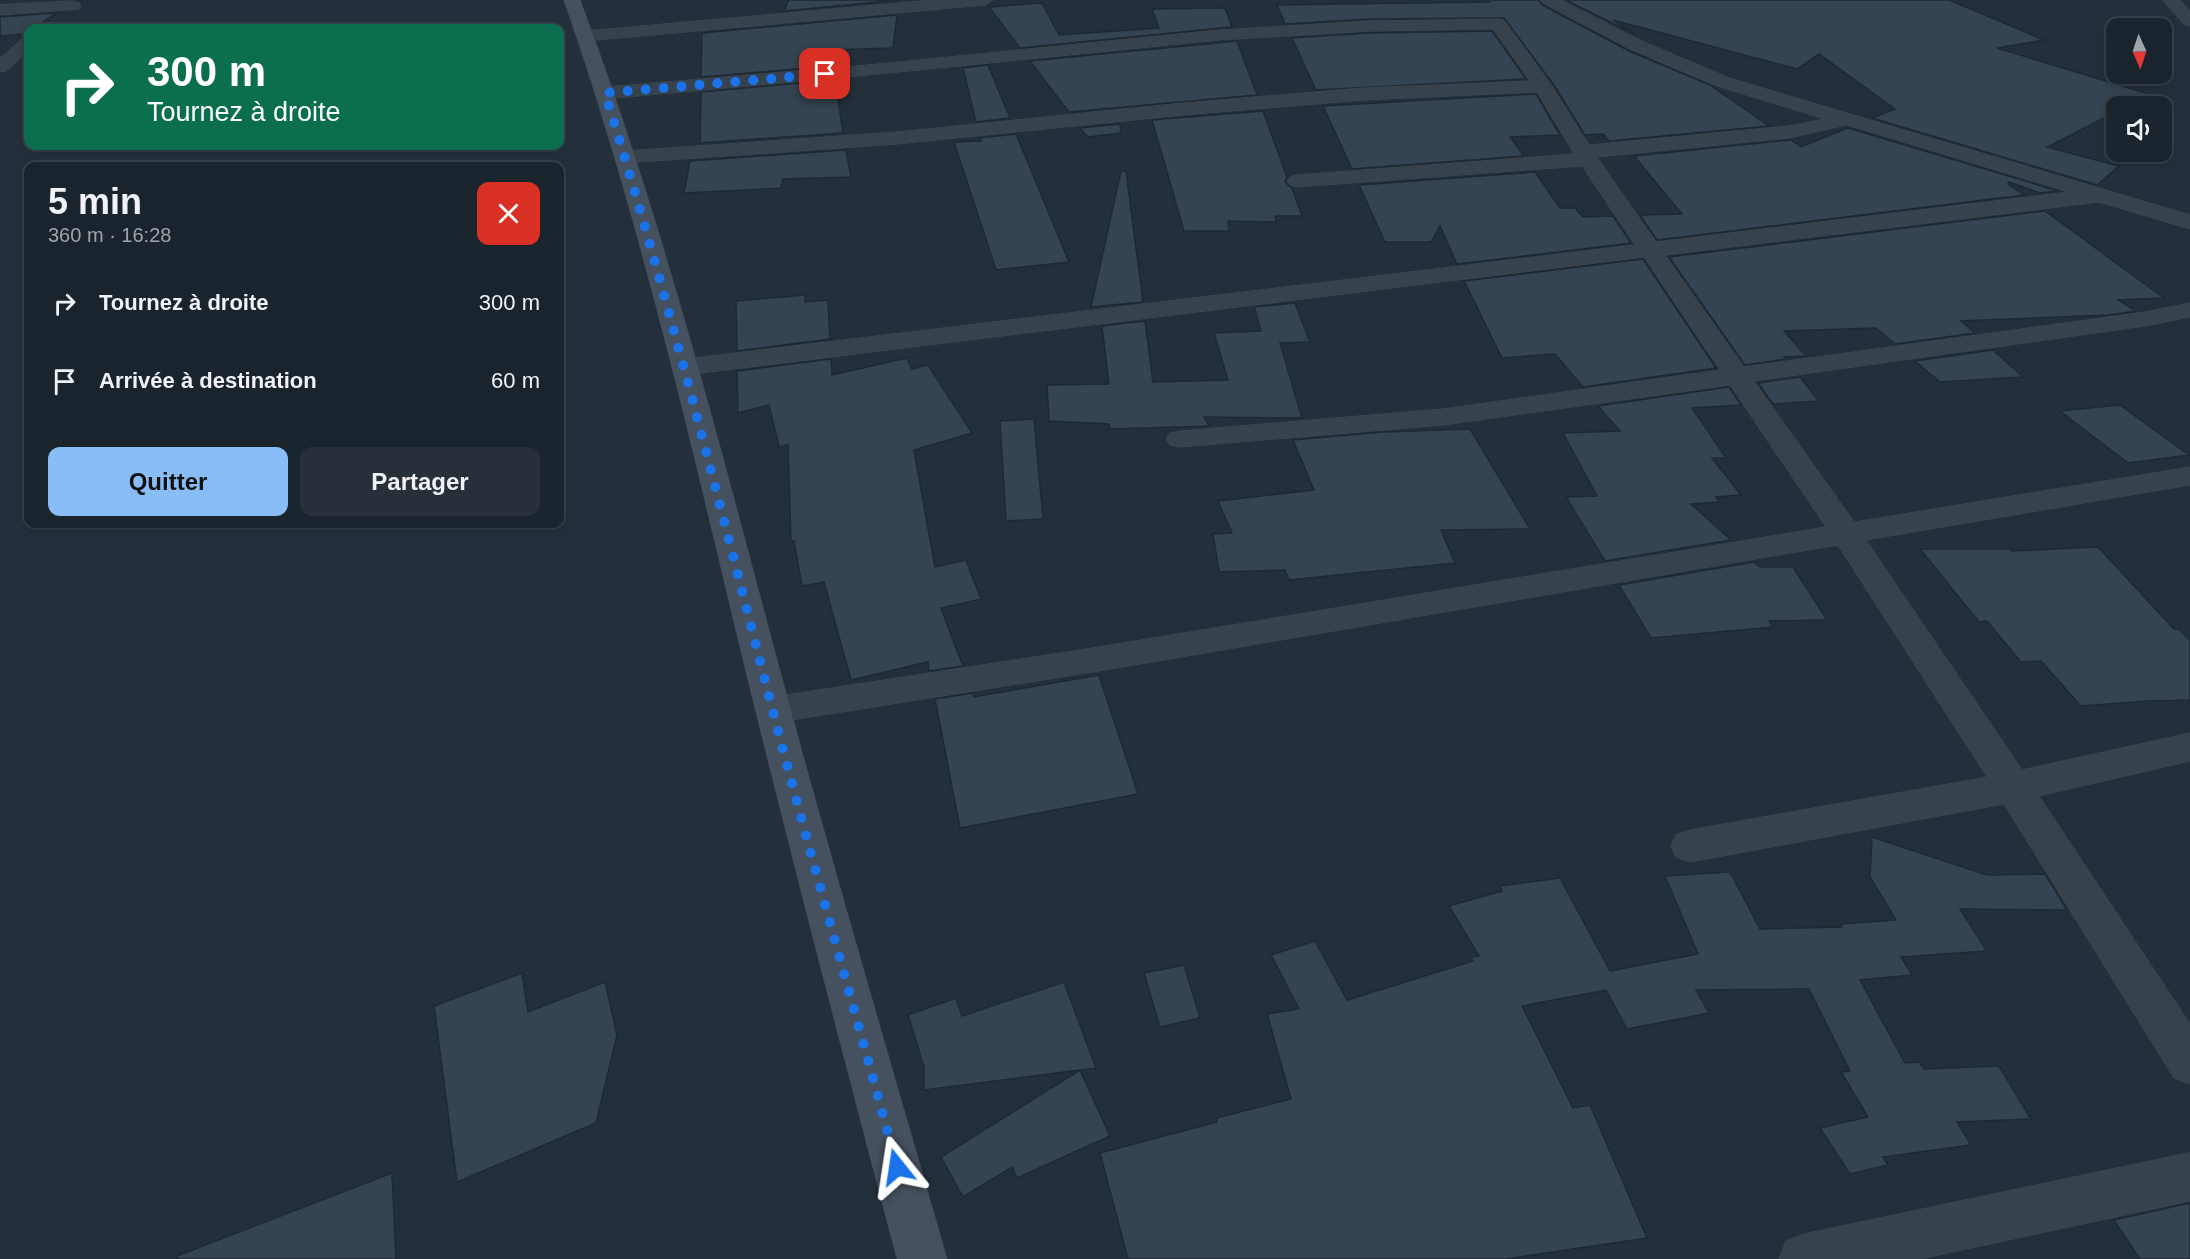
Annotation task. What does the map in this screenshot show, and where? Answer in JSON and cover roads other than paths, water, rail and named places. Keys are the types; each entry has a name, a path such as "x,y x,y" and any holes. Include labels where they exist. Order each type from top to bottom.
{"street":[{"path":"572,0 625,157 685,367 772,710 922,1259"},
{"path":"586,36 868,5 984,0"},
{"path":"1549,0 1636,45 1723,82 2190,222"},
{"path":"2171,0 2190,21"},
{"path":"0,10 79,3"},
{"path":"53,22 79,3"},
{"path":"605,93 868,70 1219,34 1370,26 1498,24 1543,86 1586,155 1845,534 2013,787 2190,1063"},
{"path":"0,67 24,46"},
{"path":"625,157 897,138 1183,109 1363,94 1543,86"},
{"path":"1297,181 1586,155 1790,132 1847,120"},
{"path":"685,367 2101,195"},
{"path":"1180,439 1443,417 2145,319 2190,310"},
{"path":"772,710 1099,659 2190,476"},
{"path":"1690,846 2013,787 2190,747"},
{"path":"1804,1259 2190,1177"}]}
